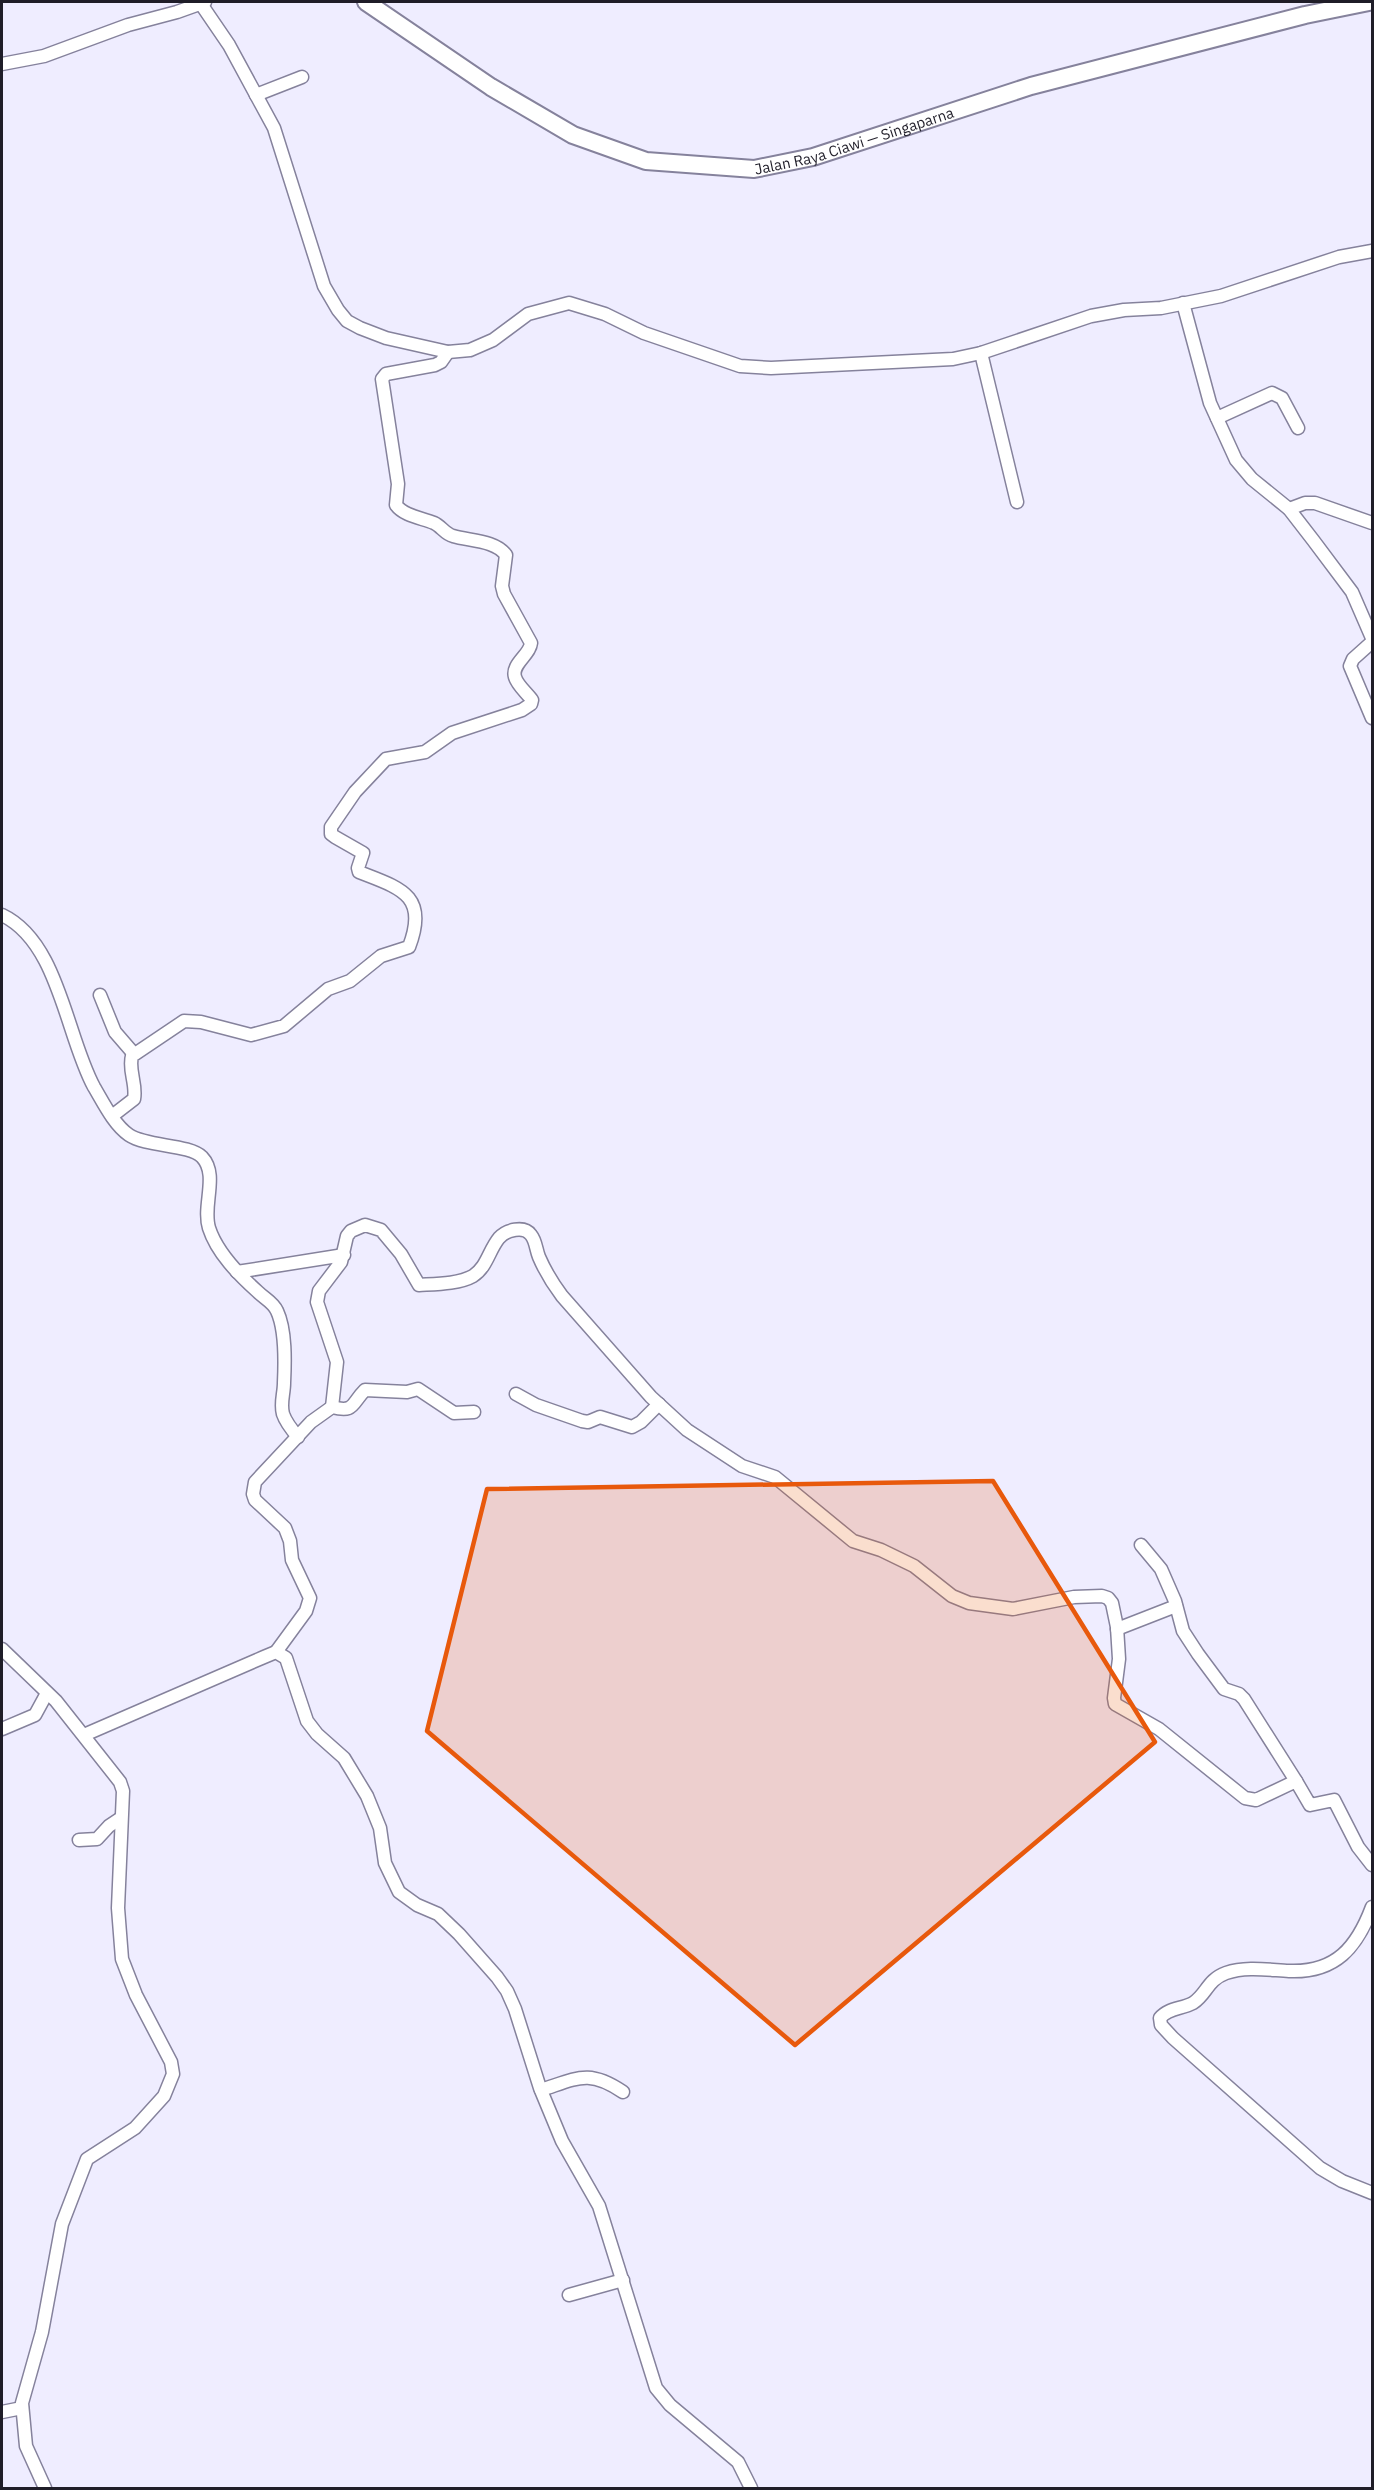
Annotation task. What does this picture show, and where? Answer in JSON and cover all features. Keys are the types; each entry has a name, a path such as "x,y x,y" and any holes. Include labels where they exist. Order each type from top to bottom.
{"main road":[{"name":"Jalan Raya Ciawi — Singaparna","path":"366,2 491,87 573,135 646,161 754,169 813,157 1031,86 1294,18 1369,2"}],"street":[{"path":"2,64 44,56 128,25 203,3 274,128 321,276 338,310 347,321 386,338 448,352 470,350 493,340 528,314 569,303 595,310 644,333 740,366 771,368 953,359 981,353 1091,316 1221,296 1340,258 1372,251"},
{"path":"256,95 302,77"},
{"path":"1183,303 1210,403 1241,467 1288,510 1352,592 1372,640 1353,659 1350,666 1372,718"},
{"path":"112,1116 134,1099 136,1089 130,1063 134,1054 184,1021 201,1022 251,1035 284,1026 328,989 350,981 381,956 409,947 412,938 414,904 402,890 360,872 358,868 363,852 332,834 331,827 355,792 386,759 425,752 452,733 522,710 531,704 532,700 515,677 515,670 530,649 531,643 504,594 502,586 506,555 502,550 491,546 450,535 437,524 403,512 396,505 398,484 382,379 387,374 435,365 446,357 448,352"},
{"path":"981,353 1017,502"},
{"path":"1217,418 1272,393 1282,398 1298,428"},
{"path":"1288,510 1305,503 1315,503 1372,523"},
{"path":"2,915 14,920 42,954 93,1086 112,1116 128,1134 141,1140 197,1153 204,1159 210,1176 207,1211 209,1227 237,1272 274,1304 279,1314 283,1345 282,1411 289,1426 298,1437"},
{"path":"100,996 116,1035 126,1042 134,1054"},
{"path":"332,1407 337,1362 317,1302 319,1291 344,1255 347,1236 358,1227 365,1225 381,1230 401,1254 419,1285 474,1276 481,1269 499,1238 507,1232 518,1229 528,1232 532,1236 550,1278 562,1296 659,1404 695,1437 742,1466 775,1477 853,1542 881,1550 914,1566 952,1596 969,1603 1012,1609 1074,1597 1101,1596 1112,1602 1119,1659 1115,1704 1159,1729 1245,1798 1256,1800 1296,1781"},
{"path":"237,1272 344,1255"},
{"path":"84,1736 276,1652 306,1611 309,1598 292,1560 290,1541 285,1528 255,1500 253,1488 255,1482 311,1422 332,1407 346,1410 353,1407 365,1390 407,1392 418,1389 454,1413 474,1412"},
{"path":"516,1394 536,1405 582,1421 588,1422 602,1417 632,1426 641,1422 659,1404"},
{"path":"1141,1545 1161,1569 1184,1631 1198,1654 1224,1689 1244,1698 1310,1805 1334,1800 1358,1847 1372,1865"},
{"path":"1117,1629 1176,1606"},
{"path":"2,1649 48,1693 120,1782 123,1791 118,1908 122,1959 136,1995 171,2061 172,2074 164,2096 135,2128 128,2135 91,2155 84,2163 62,2224 42,2332 22,2408 26,2446 45,2488"},
{"path":"276,1652 282,1654 289,1664 297,1696 307,1721 317,1734 344,1758 367,1796 380,1828 385,1863 399,1892 417,1905 438,1914 477,1954 507,1991 541,2090 562,2141 600,2206 647,2365 656,2388 670,2405 738,2462 751,2488"},
{"path":"2,1729 35,1715 48,1693"},
{"path":"79,1840 97,1839 109,1826 121,1818"},
{"path":"1372,1907 1363,1932 1336,1960 1320,1969 1292,1972 1261,1969 1228,1972 1215,1977 1194,2002 1170,2010 1160,2018 1161,2025 1173,2038 1320,2168 1342,2181 1372,2193"},
{"path":"541,2090 579,2078 593,2077 605,2079 624,2092"},
{"path":"569,2295 623,2280"},
{"path":"2,2412 22,2408"}],"highlighted area":[{"path":"993,1481 1155,1742 795,2045 427,1731 487,1489"}]}
